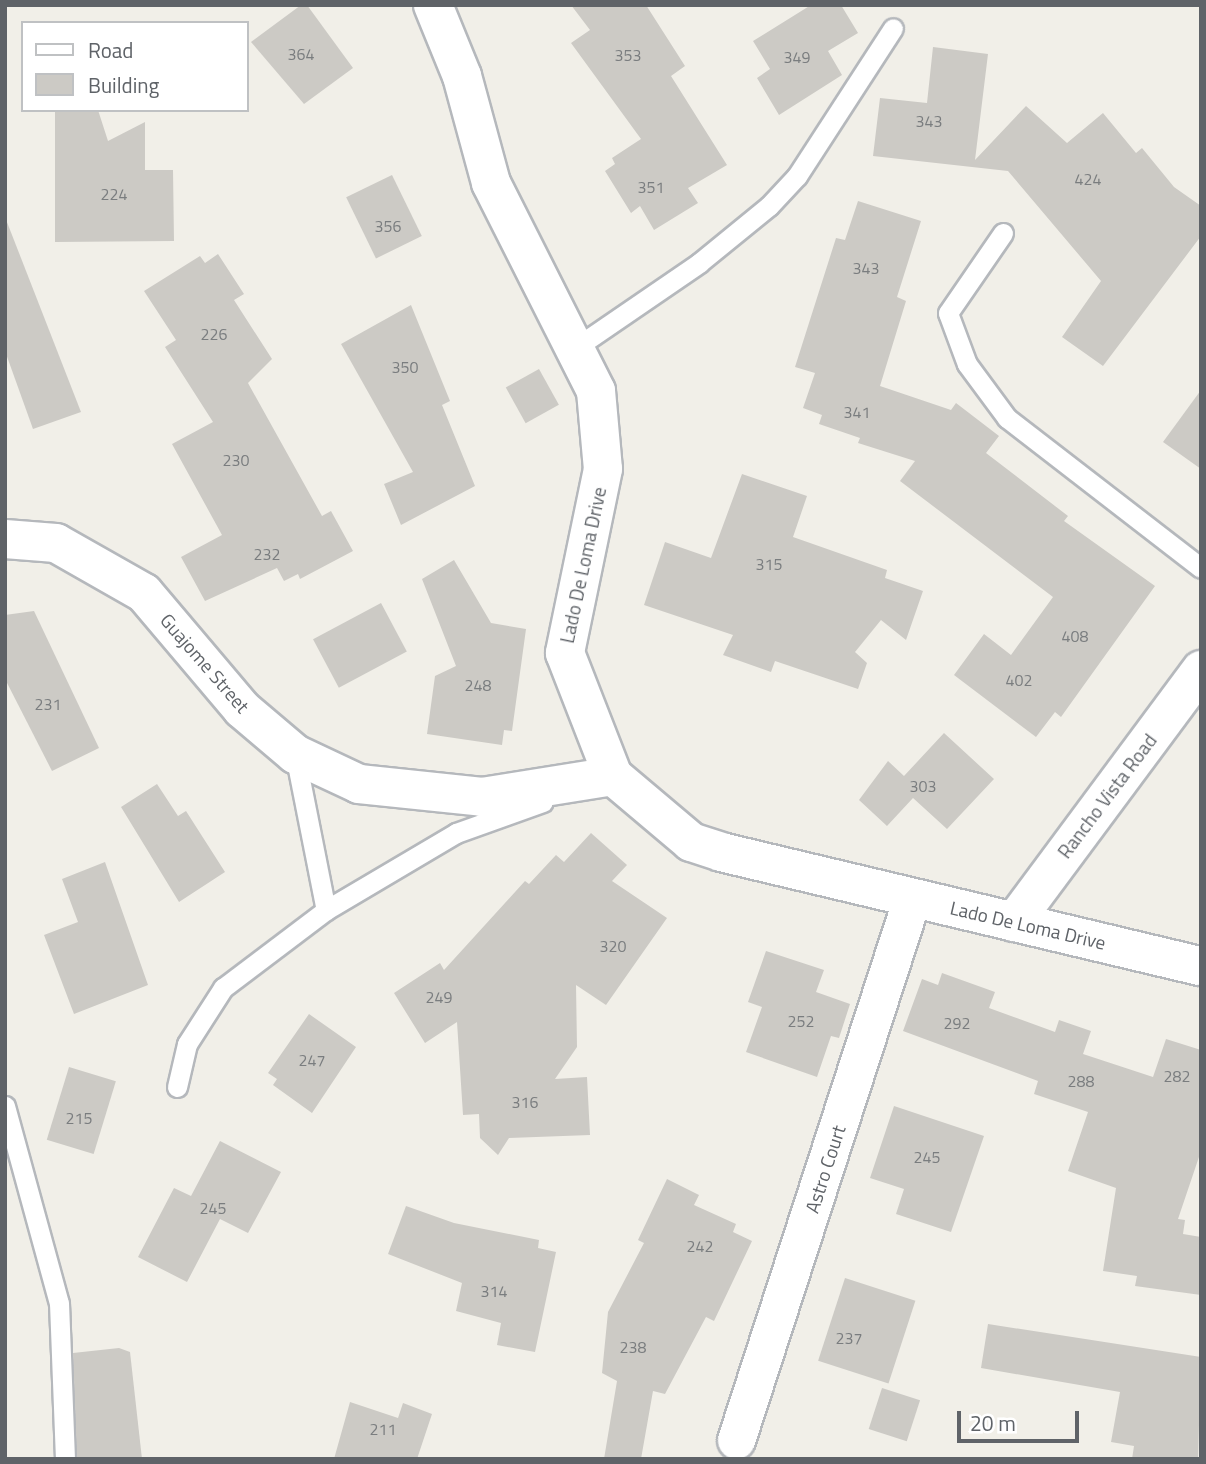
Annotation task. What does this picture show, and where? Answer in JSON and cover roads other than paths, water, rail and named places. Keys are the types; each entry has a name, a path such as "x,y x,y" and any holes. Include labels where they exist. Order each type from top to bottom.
{"street":[{"name":"Lado De Loma Drive","path":"433,5 462,76 491,183 518,243 578,346 596,391 603,469 565,653 612,776 691,842 912,898 1201,966"},
{"name":"Guajome Street","path":"5,539 56,543 144,593 242,709 295,754 359,784 482,797 612,776"},
{"name":"Rancho Vista Road","path":"1014,922 1201,670"},
{"name":"Astro Court","path":"736,1440 912,898"}],"lane":[{"path":"578,346 699,263 769,206 797,176 893,28"},
{"path":"1003,233 948,313 967,364 1007,418 1201,568"},
{"path":"295,754 326,910"},
{"path":"177,1087 187,1044 223,988 326,910 456,834 612,776"},
{"path":"5,1106 59,1303 65,1459"}]}
